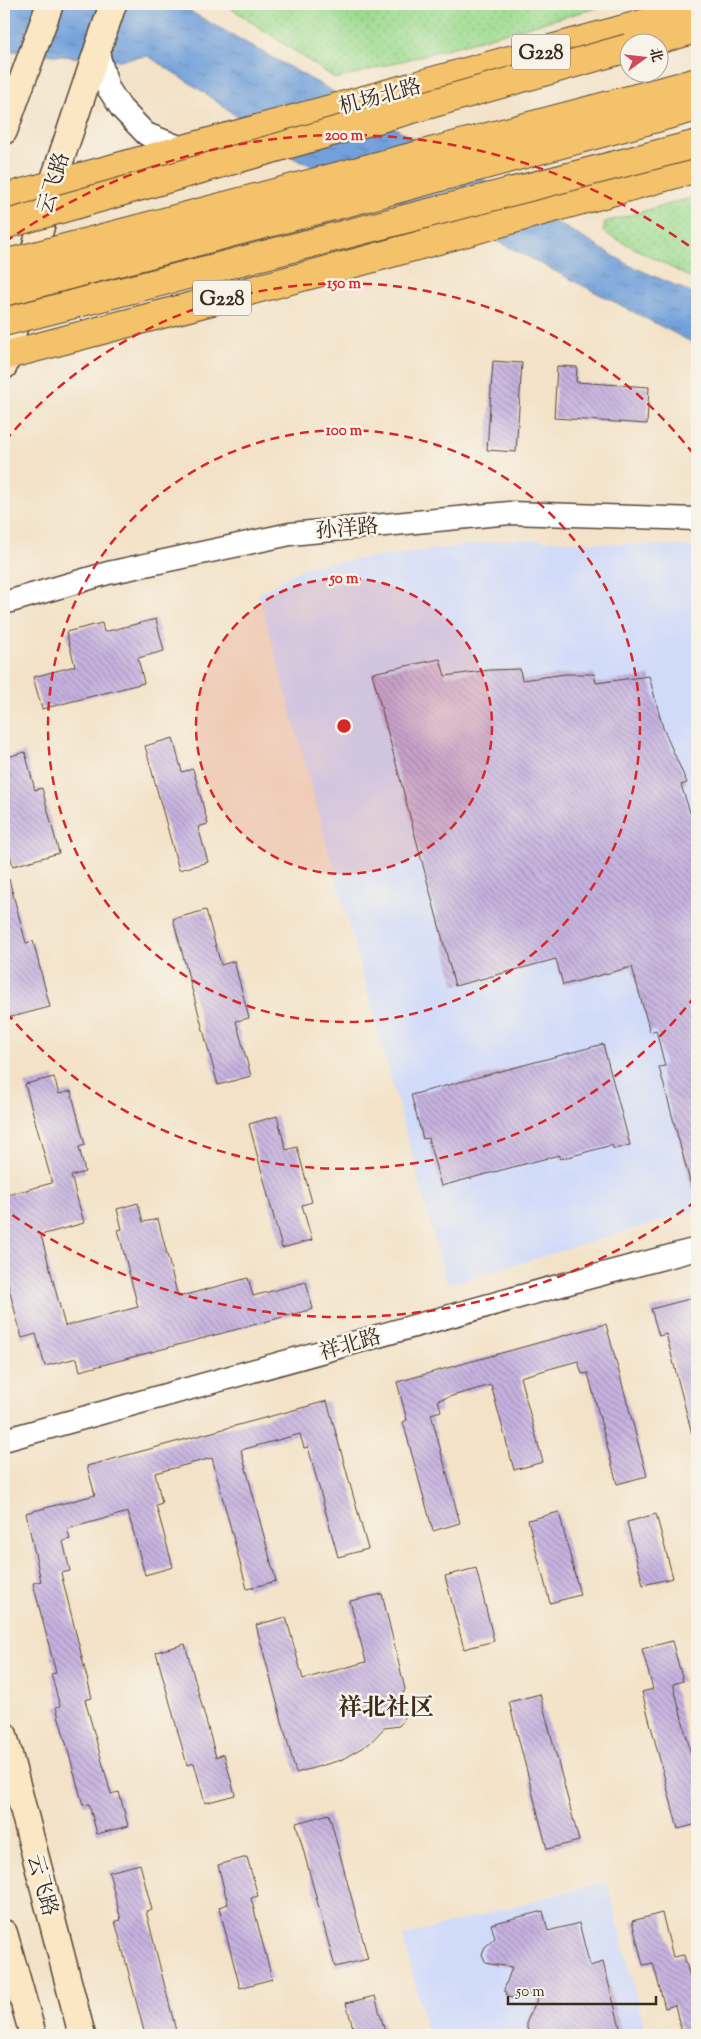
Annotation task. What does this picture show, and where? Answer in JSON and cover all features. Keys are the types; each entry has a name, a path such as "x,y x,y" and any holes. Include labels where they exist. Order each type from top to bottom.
{"main road":[{"path":"4,131 50,4"},
{"name":"云飞路","path":"4,359 52,185 113,4"},
{"name":"机场北路","path":"4,198 697,9"},
{"path":"668,37 697,29"},
{"path":"4,225 618,51"},
{"path":"4,264 697,82"},
{"path":"4,292 360,199 697,107"},
{"path":"4,322 697,144"},
{"name":"G228","path":"4,359 697,168"},
{"name":"云飞路","path":"4,1735 82,2035"},
{"path":"4,1933 33,2035"}],"street":[{"path":"97,49 108,88 121,108 146,134 184,149"},
{"name":"孙洋路","path":"4,603 108,573 290,534 510,513 697,518"},
{"name":"祥北路","path":"4,1440 547,1288 697,1249"}],"shaded area":[{"path":"516,539 697,547 697,1210 447,1285 259,594 306,566"},
{"path":"607,1881 646,2035 428,2035 403,1936"}],"green space":[{"path":"225,4 611,4 336,79"},
{"path":"697,196 697,281 603,232 605,222"}],"water":[{"path":"4,4 177,4 327,88 631,266 697,295 697,345 503,244 295,159 199,89 148,56 112,61 4,50"}],"building":[{"path":"493,361 522,363 516,452 487,450"},
{"path":"557,366 577,367 576,382 649,387 647,424 554,418"},
{"path":"156,619 164,651 138,658 144,683 42,709 33,677 75,666 66,632 102,623 104,632"},
{"path":"440,659 445,676 490,670 520,669 522,680 566,674 594,674 596,683 649,676 663,728 687,783 681,785 697,833 697,1189 692,1189 659,1067 665,1066 656,1030 650,1032 632,967 563,985 556,959 455,986 372,673"},
{"path":"173,738 182,772 193,769 208,824 198,827 208,862 179,870 145,746"},
{"path":"25,752 35,790 42,788 59,853 13,866 4,831 4,758"},
{"path":"9,879 26,943 33,941 50,1007 4,1019 4,880"},
{"path":"206,910 221,965 234,961 249,1018 236,1021 251,1076 218,1085 173,919"},
{"path":"603,1044 630,1145 614,1149 612,1145 561,1159 559,1155 441,1186 428,1138 423,1139 411,1095"},
{"path":"54,1077 59,1094 71,1091 85,1145 79,1147 85,1172 71,1176 84,1223 41,1235 65,1326 138,1307 118,1230 122,1229 117,1209 138,1203 143,1222 158,1219 178,1297 248,1278 253,1296 306,1282 313,1309 80,1371 77,1358 45,1366 36,1334 22,1338 4,1270 4,1196 52,1183 25,1084"},
{"path":"277,1116 286,1150 297,1147 312,1202 302,1205 312,1240 282,1248 249,1124"},
{"path":"697,1297 697,1433 692,1434 666,1334 659,1336 651,1309"},
{"path":"606,1324 647,1476 617,1484 588,1373 582,1374 578,1361 520,1377 543,1462 514,1470 491,1385 438,1400 441,1411 431,1414 460,1523 433,1531 403,1422 407,1420 397,1382"},
{"path":"327,1401 368,1549 338,1557 308,1447 304,1448 300,1434 241,1450 276,1581 247,1589 212,1458 155,1473 162,1503 156,1505 173,1567 145,1575 128,1512 67,1529 70,1539 63,1541 70,1571 61,1573 92,1698 85,1700 111,1794 119,1792 128,1826 97,1834 89,1804 83,1805 56,1707 60,1706 51,1674 56,1673 33,1583 41,1581 26,1513 95,1495 87,1466"},
{"path":"559,1512 580,1595 550,1603 528,1520"},
{"path":"656,1514 673,1578 643,1585 627,1522"},
{"path":"476,1568 494,1641 464,1649 445,1576"},
{"path":"382,1594 405,1689 400,1702 405,1714 403,1721 399,1726 384,1728 370,1743 341,1760 296,1773 256,1625 286,1617 303,1679 366,1662 350,1601"},
{"path":"672,1641 683,1681 673,1684 697,1777 697,1824 678,1829 642,1692 653,1689 642,1649"},
{"path":"185,1644 216,1757 224,1754 235,1795 205,1803 194,1763 187,1765 156,1652"},
{"path":"540,1694 579,1841 547,1849 509,1702"},
{"path":"329,1814 368,1959 335,1967 296,1823"},
{"path":"247,1857 258,1896 251,1898 272,1979 240,1988 219,1907 228,1904 218,1865"},
{"path":"140,1864 152,1910 146,1911 177,2035 145,2035 115,1921 121,1920 109,1872"},
{"path":"543,1911 548,1931 579,1923 590,1966 603,1962 622,2035 545,2035 534,2034 527,2029 527,2021 541,1991 512,1998 508,1997 504,1990 512,1967 490,1964 485,1961 482,1954 485,1947 495,1938 491,1924"},
{"path":"662,1913 673,1957 684,1955 695,1996 697,1996 697,2035 682,2035 675,2005 665,2008 653,1963 643,1965 632,1921"},
{"path":"375,1996 386,2035 355,2035 346,2003"}],"district":[{"name":"祥北社区","path":"386,1707"}]}
